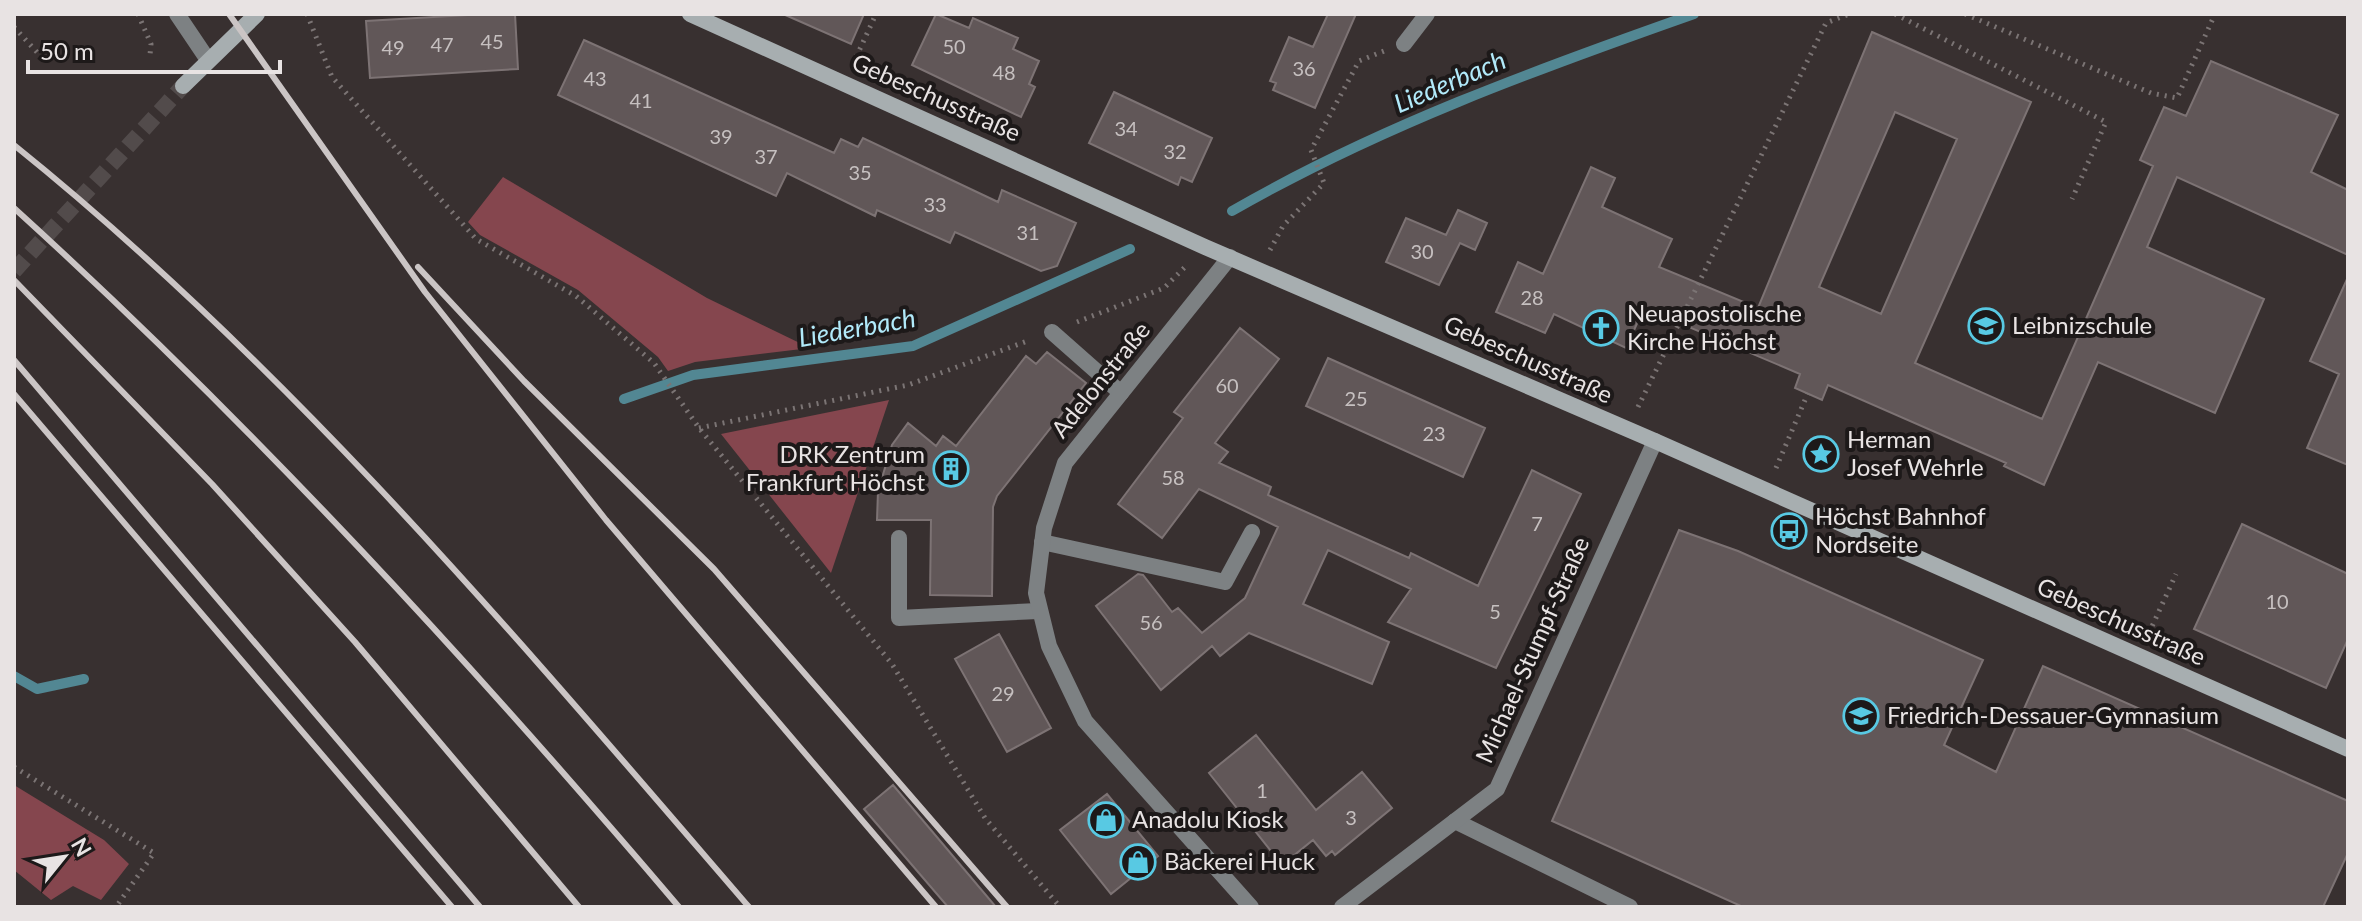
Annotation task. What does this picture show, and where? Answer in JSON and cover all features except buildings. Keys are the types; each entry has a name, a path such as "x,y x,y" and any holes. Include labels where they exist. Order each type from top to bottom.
{"street":[{"path":"177,14 208,60"},
{"path":"183,86 257,14"},
{"name":"Gebeschusstraße","path":"690,14 1205,247 1260,268 1655,441 2348,749"},
{"path":"1404,44 1427,14"},
{"name":"Adelonstraße","path":"1230,257 1065,463 1042,542 1036,593 1049,646 1085,721 1251,907"},
{"path":"1052,332 1121,393"},
{"name":"Michael-Stumpf-Straße","path":"1342,907 1497,789 1655,441"},
{"path":"1042,542 1225,582 1252,532"},
{"path":"899,538 899,618 1038,611"},
{"path":"1455,821 1630,907"}],"path":[{"path":"138,14 151,44 150,55"},
{"path":"307,14 332,77 476,239 576,296 654,363 699,428 892,664 985,818 1060,907"},
{"path":"844,83 876,14"},
{"path":"1629,430 1826,23 1849,14"},
{"path":"1895,14 2106,122 2072,199"},
{"path":"1965,14 2151,93 2177,98 2215,14"},
{"path":"14,27 45,61"},
{"path":"1260,268 1283,226 1324,183 1311,150 1359,61 1404,44"},
{"path":"699,428 908,385 1164,288 1205,247"},
{"path":"1766,491 1808,393"},
{"path":"2138,656 2176,574"},
{"path":"14,767 154,853 116,907"}],"shaded area":[{"path":"503,177 707,298 810,348 695,362 668,371 658,357 578,290 480,235 468,222"},
{"path":"889,400 831,573 721,434"},
{"path":"14,785 104,840 129,864 101,900 73,886 51,900 14,870"}],"waterway":[{"name":"Liederbach","path":"1232,211 1343,153 1458,102 1694,14"},
{"name":"Liederbach","path":"624,399 693,375 913,346 1130,249"},
{"name":"Liederbach","path":"14,676 37,689 84,679"}],"tunnel":[{"path":"14,271 183,86"}],"railway":[{"path":"229,14 425,292 606,520 936,907"},
{"path":"14,145 213,320 307,413 488,607 749,907"},
{"path":"14,208 189,374 358,547 521,725 679,907"},
{"path":"418,267 524,381 714,569 1007,907"},
{"path":"14,280 212,484 355,642 579,907"},
{"path":"14,360 480,907"},
{"path":"14,394 452,907"}],"place":[{"name":"Leibnizschule","path":"1986,326"},
{"name":"Neuapostolische Kirche Höchst","path":"1601,328"},
{"name":"Herman Josef Wehrle","path":"1821,454"},
{"name":"DRK Zentrum Frankfurt Höchst","path":"951,469"},
{"name":"Höchst Bahnhof Nordseite","path":"1789,531"},
{"name":"Friedrich-Dessauer-Gymnasium","path":"1861,716"},
{"name":"Anadolu Kiosk","path":"1106,820"},
{"name":"Bäckerei Huck","path":"1138,862"}]}
